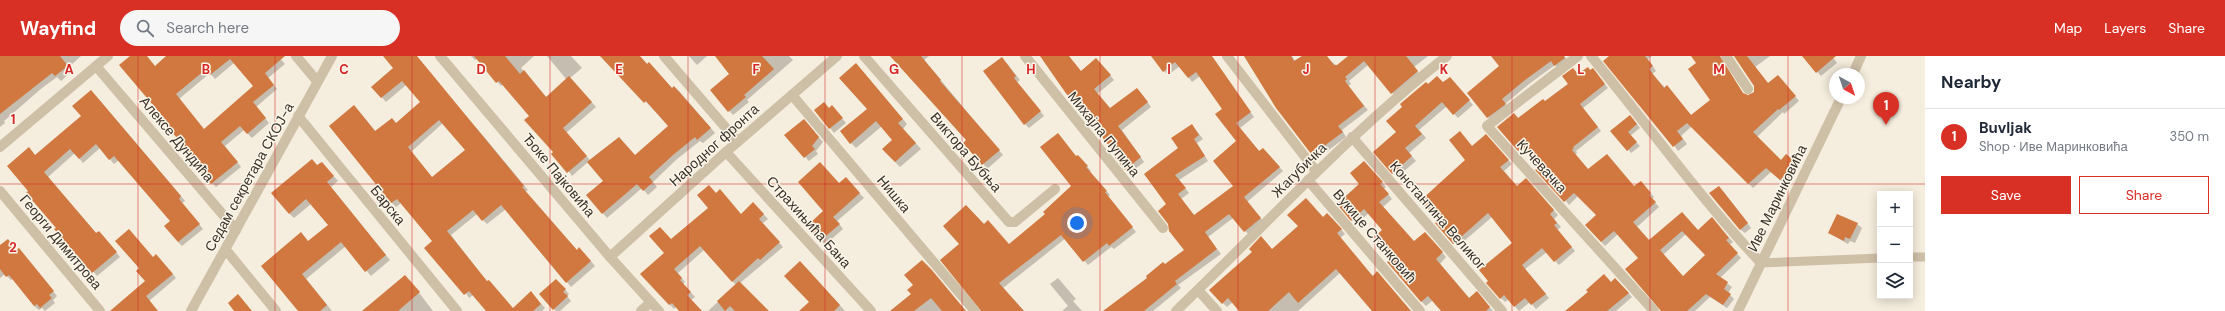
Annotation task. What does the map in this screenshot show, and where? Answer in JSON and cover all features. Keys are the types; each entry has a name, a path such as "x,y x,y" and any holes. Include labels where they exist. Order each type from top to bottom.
{"street":[{"path":"0,148 108,56"},
{"path":"296,56 318,81"},
{"name":"Седам секретара СКОЈ-а","path":"191,311 332,56"},
{"name":"Ђоке Пајковића","path":"440,56 610,257 660,311"},
{"path":"664,56 737,141"},
{"name":"Народног фронта","path":"610,257 737,141 837,56"},
{"name":"Виктора Бубња","path":"864,56 1009,222 1015,222 1055,189"},
{"name":"Михајла Пупина","path":"1025,56 1163,228"},
{"path":"1227,56 1316,171"},
{"name":"Жагубичка","path":"1176,311 1352,137 1408,86 1447,56"},
{"name":"Кучевачка","path":"1578,56 1487,126 1654,311"},
{"path":"1591,56 1677,167 1729,229 1761,263"},
{"path":"1726,56 1748,89"},
{"path":"1855,68 1861,56"},
{"name":"Алексе Дундића","path":"96,66 236,230"},
{"name":"Нишка","path":"792,95 975,311"},
{"name":"Иве Маринковића","path":"1738,311 1838,104"},
{"name":"Барска","path":"298,116 457,311"},
{"name":"Константина Великог","path":"1352,137 1502,311"},
{"name":"Страхињића Бана","path":"726,152 871,311"},
{"name":"Вукице Станковић","path":"1308,180 1420,311"},
{"name":"Георги Димитрова","path":"0,191 100,311"},
{"path":"226,250 276,311"},
{"path":"1198,290 1217,311"},
{"path":"641,311 651,302"}],"lane":[{"path":"1913,257 1925,257"},
{"path":"1761,263 1877,258"}],"building":[{"path":"0,56 60,56 68,66 55,76 52,73 0,114"},
{"path":"130,56 147,56 155,66 166,56 285,56 265,73 274,85 253,102 266,118 247,134 240,126 221,142 238,162 211,184 193,162 195,160 167,126 169,124 119,65","holes":["230,59 253,86 204,129 176,94 205,70 210,75"]},
{"path":"383,56 417,56 524,186 522,187 577,250 579,247 591,261 566,283 501,205 482,221 473,210 447,231 487,281 489,280 513,308 531,291 541,304 533,311 486,311 469,291 464,295 424,248 432,241 397,199 391,203 329,126 354,105 375,131 392,118 396,123 420,102 402,81 381,98 371,87 393,68","holes":["439,120 465,150 432,177 408,147"]},
{"path":"474,56 505,56 520,74 524,70 546,97 569,76 592,102 563,128 587,156 567,173 551,154 553,152 524,120 529,116 499,81 496,83"},
{"path":"600,56 640,56 647,64 649,62 672,88 674,86 711,128 697,140 695,137 649,177 653,182 643,191 637,184 602,214 586,195 603,181 587,162 619,137 635,155 668,126 646,101 644,103"},
{"path":"715,56 762,56 774,69 744,95 746,97 728,112 710,90 729,74"},
{"path":"890,56 921,56 941,80 940,81 1000,150 982,165 963,143 966,140"},
{"path":"1040,56 1069,56 1081,71 1096,58 1111,75 1094,89 1110,108 1137,88 1148,102 1118,126 1141,157 1125,170 1113,155 1115,153 1065,92"},
{"path":"1151,56 1212,56 1251,112 1236,123 1259,151 1263,148 1280,167 1244,197 1261,218 1244,232 1229,214 1205,232 1217,249 1175,281 1177,284 1144,311 1103,311 1147,278 1146,276 1163,262 1165,264 1184,250 1169,231 1168,224 1158,211 1166,204 1144,174 1178,148 1171,138 1192,124 1199,135 1194,139 1205,156 1175,175 1186,188 1178,194 1194,215 1233,186 1213,161 1236,141 1215,114 1222,109 1196,72 1188,78 1175,62 1163,72"},
{"path":"1244,56 1291,56 1294,61 1302,56 1327,56 1334,65 1337,65 1348,56 1406,56 1418,71 1391,94 1364,61 1345,77 1347,79 1345,81 1364,106 1338,126 1343,132 1312,155 1276,108"},
{"path":"1491,56 1564,56 1565,58 1554,66 1551,61 1525,80 1502,99 1506,104 1487,118 1467,93 1499,66"},
{"path":"1609,56 1645,56 1653,66 1649,69 1664,88 1667,85 1691,115 1710,100 1688,69 1696,63 1691,56 1720,56 1743,93 1748,95 1754,92 1754,86 1734,56 1747,56 1768,83 1778,75 1796,96 1779,110 1778,109 1753,132 1781,160 1786,154 1796,162 1780,180 1766,168 1748,184 1687,123 1677,131 1683,139 1673,147 1603,61"},
{"path":"1802,56 1836,56 1816,73"},
{"path":"1002,57 1016,76 1014,78 1041,111 1024,125 983,71"},
{"path":"856,63 903,119 898,123 916,143 895,162 882,149 892,140 876,121 850,144 840,131 867,109 839,78"},
{"path":"1588,67 1590,70 1593,68 1605,84 1580,104 1598,127 1573,147 1574,148 1572,150 1588,169 1607,154 1634,186 1641,181 1651,193 1649,195 1656,202 1633,222 1649,240 1682,212 1698,230 1712,217 1729,238 1726,240 1738,253 1716,274 1728,282 1724,289 1731,294 1723,305 1706,294 1687,311 1661,311 1625,269 1638,258 1614,231 1601,242 1585,225 1596,215 1574,193 1564,202 1535,170 1539,167 1523,147 1518,151 1497,127 1514,113 1518,118 1543,99 1545,101 1568,84 1562,76 1573,68 1578,74","holes":["1682,231 1705,255 1683,276 1660,250"]},
{"path":"1437,76 1443,82 1450,77 1470,100 1453,115 1442,102 1415,126 1422,134 1405,148 1412,156 1392,174 1373,152 1396,132 1386,121 1402,107 1400,104 1426,82 1428,84"},
{"path":"91,90 181,196 179,199 200,224 178,242 164,226 170,221 114,156 109,160 96,144 79,159 70,149 44,172 96,233 99,231 117,252 92,273 54,229 56,228 26,193 28,191 7,166 29,147 35,155 81,116 72,106"},
{"path":"824,102 829,108 832,105 843,118 829,129 814,110"},
{"path":"1630,115 1637,124 1628,132 1637,142 1627,151 1610,131"},
{"path":"804,119 819,137 812,146 815,149 804,158 784,135"},
{"path":"1460,131 1472,146 1486,134 1509,160 1500,167 1517,186 1526,178 1554,210 1550,214 1557,223 1554,225 1572,247 1554,262 1542,248 1522,265 1546,294 1531,305 1525,298 1514,307 1504,295 1500,299 1486,283 1488,281 1479,270 1512,243 1488,213 1453,244 1435,223 1438,220 1420,201 1465,160 1449,140"},
{"path":"1058,133 1076,156 1078,155 1088,166 1086,167 1107,191 1105,192 1133,227 1109,246 1107,243 1083,262 1061,235 999,283 1024,311 981,311 940,260 959,244 943,226 966,205 984,224 988,220 1009,244 1045,214 1043,212 1071,186 1040,147"},
{"path":"312,159 317,165 322,162 334,176 327,182 386,255 365,272 341,242 302,274 327,305 320,311 298,311 261,266 301,232 308,241 328,225 306,199 289,214 271,193"},
{"path":"1364,161 1383,182 1380,184 1389,194 1379,202 1414,241 1425,232 1443,252 1436,259 1469,298 1477,291 1490,307 1486,311 1441,311 1428,296 1421,302 1387,262 1392,258 1374,237 1382,230 1364,209 1351,221 1337,204 1359,184 1350,173"},
{"path":"820,162 839,183 846,177 860,193 833,217 840,224 820,241 807,226 823,211 798,182"},
{"path":"709,185 716,193 720,189 741,214 753,202 764,214 759,219 780,242 760,260 758,258 732,282 700,246 674,269 682,278 680,280 691,292 687,295 702,311 679,311 672,303 669,305 640,274 664,253 649,236 660,227 671,239 708,208 697,195"},
{"path":"1719,186 1748,223 1740,230 1709,193"},
{"path":"1306,198 1323,217 1327,213 1342,229 1337,233 1371,274 1373,276 1377,271 1411,311 1372,311 1336,269 1298,303 1289,292 1268,311 1239,311 1228,298 1222,304 1209,290 1252,252 1249,249 1261,236 1272,249 1298,226 1287,215"},
{"path":"1837,214 1858,223 1850,239 1845,237 1844,241 1828,233"},
{"path":"129,229 153,257 156,254 173,274 146,296 158,311 110,311 145,281 136,271 139,268 115,241"},
{"path":"8,239 16,250 19,248 54,291 49,295 52,298 40,308 37,304 34,306 9,275 6,277 0,269 0,245"},
{"path":"922,260 966,311 942,311 931,298 914,311 890,311 911,294 907,290 913,285 904,275"},
{"path":"800,261 840,305 834,311 799,311 809,302 784,276"},
{"path":"1604,274 1611,282 1615,278 1629,293 1607,311 1565,311 1588,292 1586,290"},
{"path":"405,275 420,292 398,311 362,311"},
{"path":"556,279 566,289 563,292 568,296 553,310 539,294"},
{"path":"739,281 769,311 735,311 730,306 725,311 717,301"},
{"path":"238,294 252,311 234,311 228,303"}],"place":[{"name":"Buvljak","path":"1886,125"}]}
